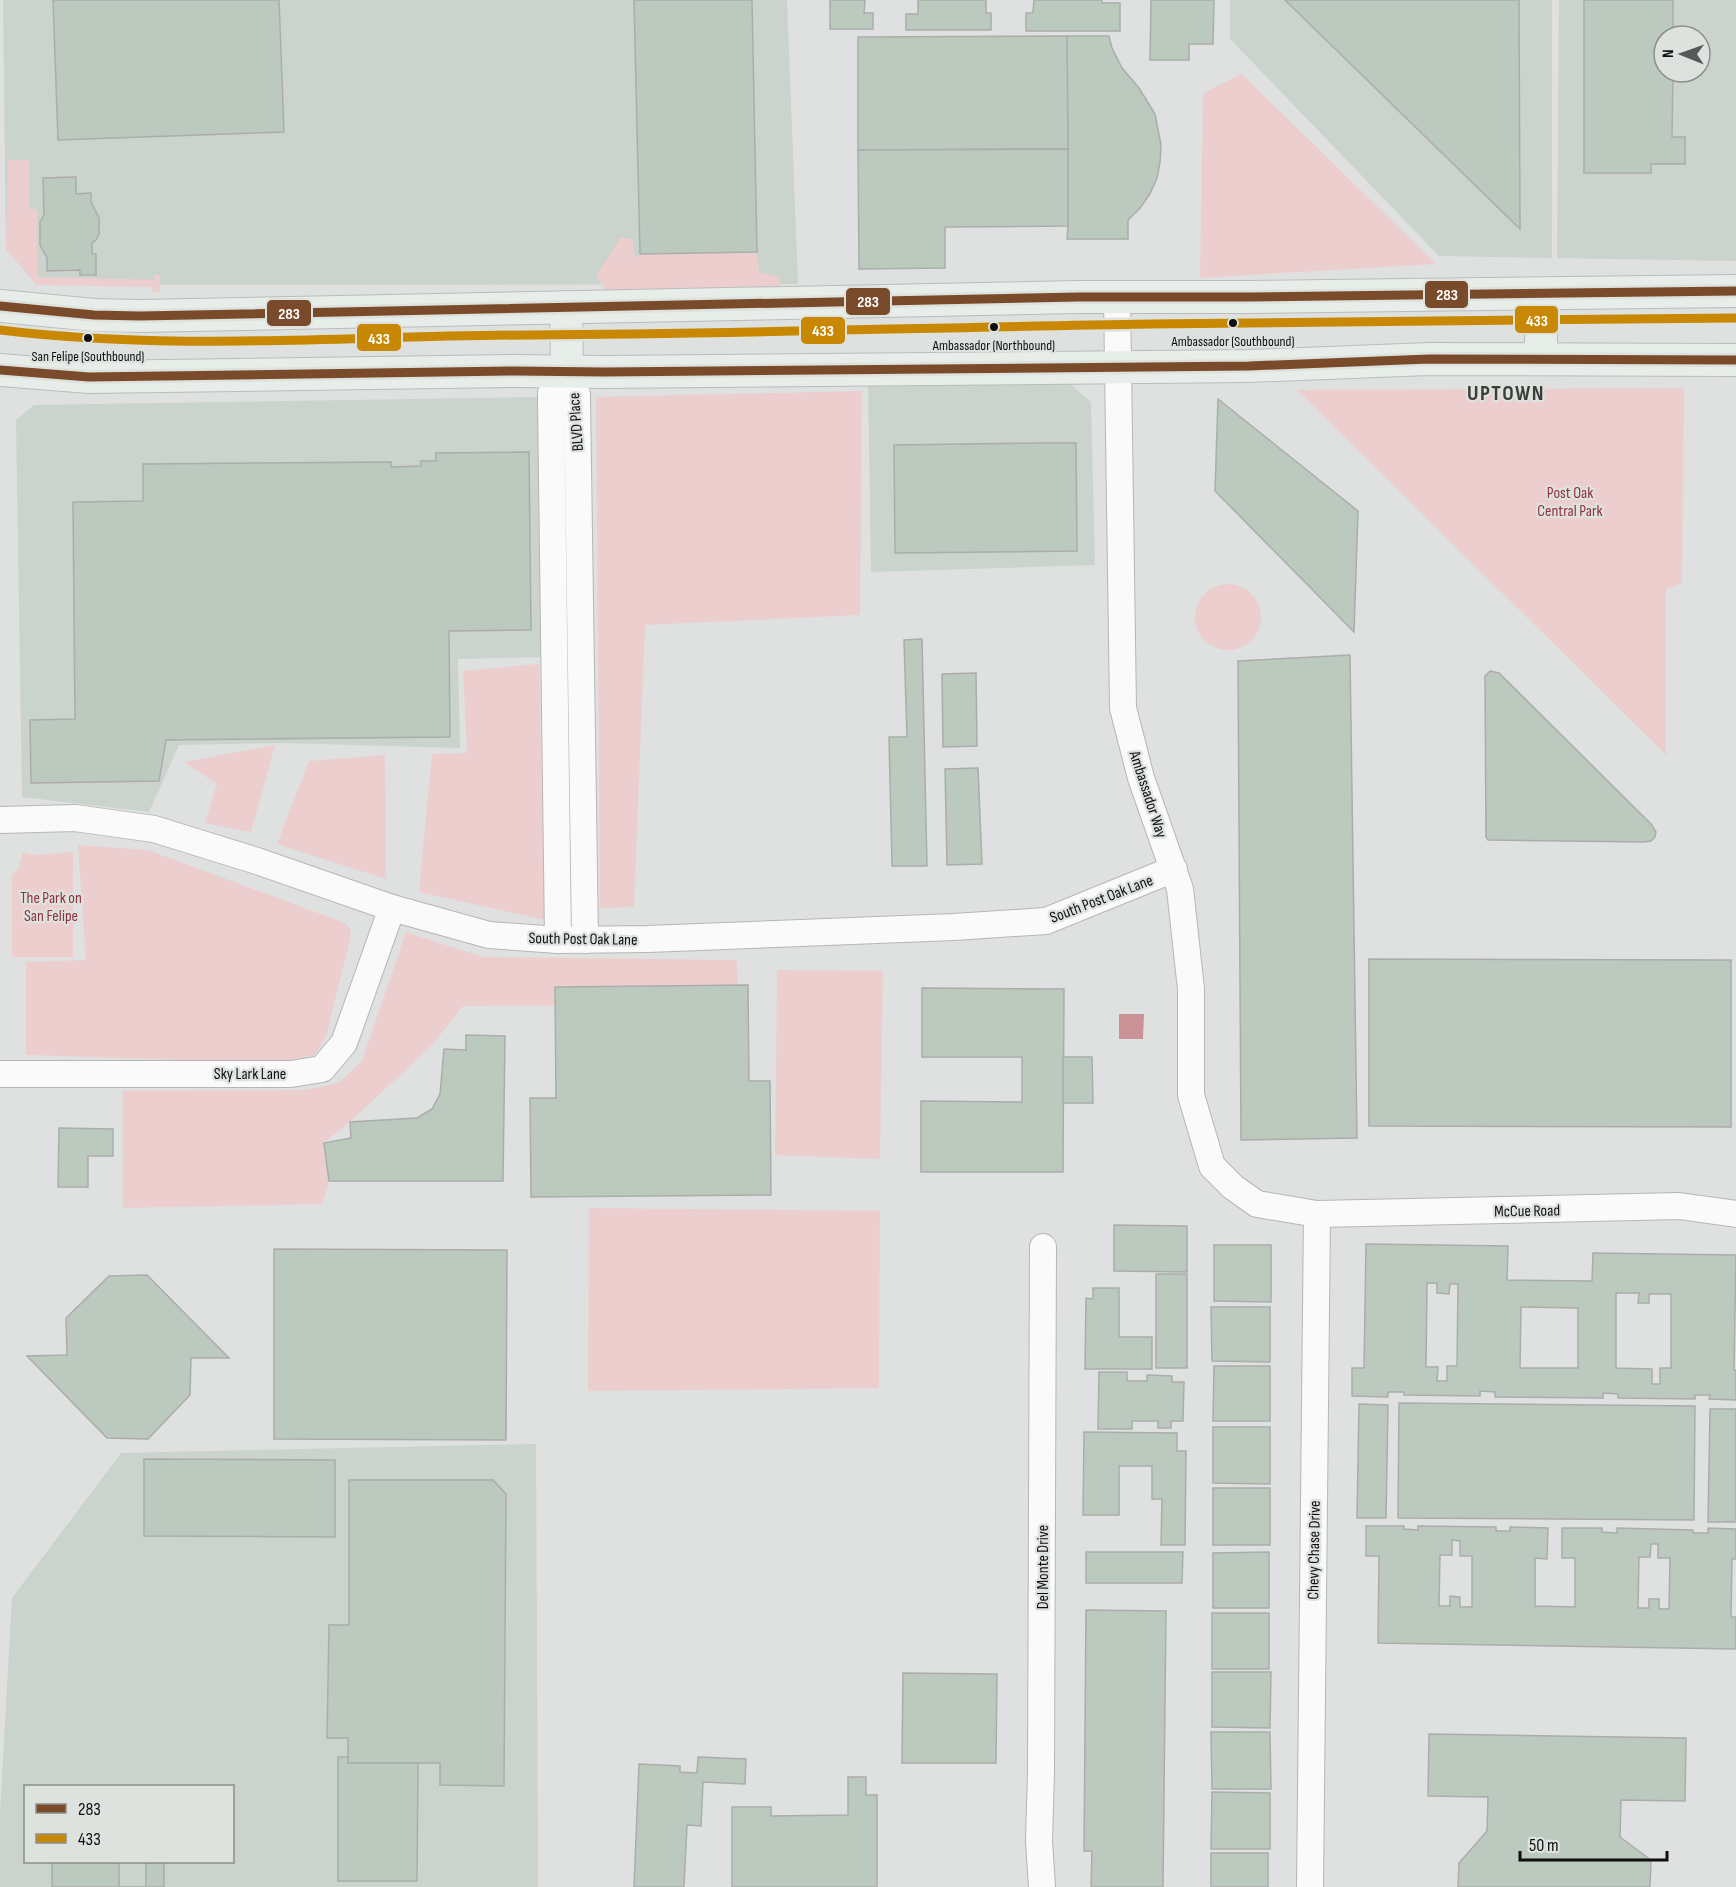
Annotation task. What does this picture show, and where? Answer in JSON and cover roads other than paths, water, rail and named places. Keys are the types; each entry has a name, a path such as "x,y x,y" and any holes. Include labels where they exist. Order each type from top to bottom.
{"main road":[{"path":"0,306 94,315 140,316 1117,297 1736,291"},
{"path":"1541,294 1541,359"},
{"path":"566,307 567,371"},
{"path":"0,370 89,377 1281,365 1429,359 1736,360"}],"street":[{"name":"Ambassador Way","path":"1117,297 1123,708 1141,778 1180,889 1191,989 1191,1095 1212,1166 1233,1187 1257,1204 1317,1214"},
{"name":"BLVD Place","path":"567,371 577,394 585,940"},
{"name":"BLVD Place","path":"558,940 551,393 567,371"},
{"name":"South Post Oak Lane","path":"0,820 75,818 154,829 392,908 489,935 558,940 648,939 954,927 1046,921 1174,869"},
{"name":"Sky Lark Lane","path":"0,1074 291,1074 322,1069 344,1043 392,908"},
{"name":"McCue Road","path":"1317,1214 1679,1206 1736,1214"},
{"name":"Chevy Chase Drive","path":"1310,1887 1317,1214"},
{"name":"Del Monte Drive","path":"1042,1887 1040,1841 1043,1247"}],"place":[{"name":"Ambassador (Southbound)","path":"1233,323"},
{"name":"Ambassador (Northbound)","path":"994,327"},
{"name":"San Felipe (Southbound)","path":"88,338"}],"district":[{"name":"UPTOWN","path":"1506,392"}],"park label":[{"name":"Post Oak Central Park","path":"1570,501"},
{"name":"The Park on San Felipe","path":"51,906"}]}
